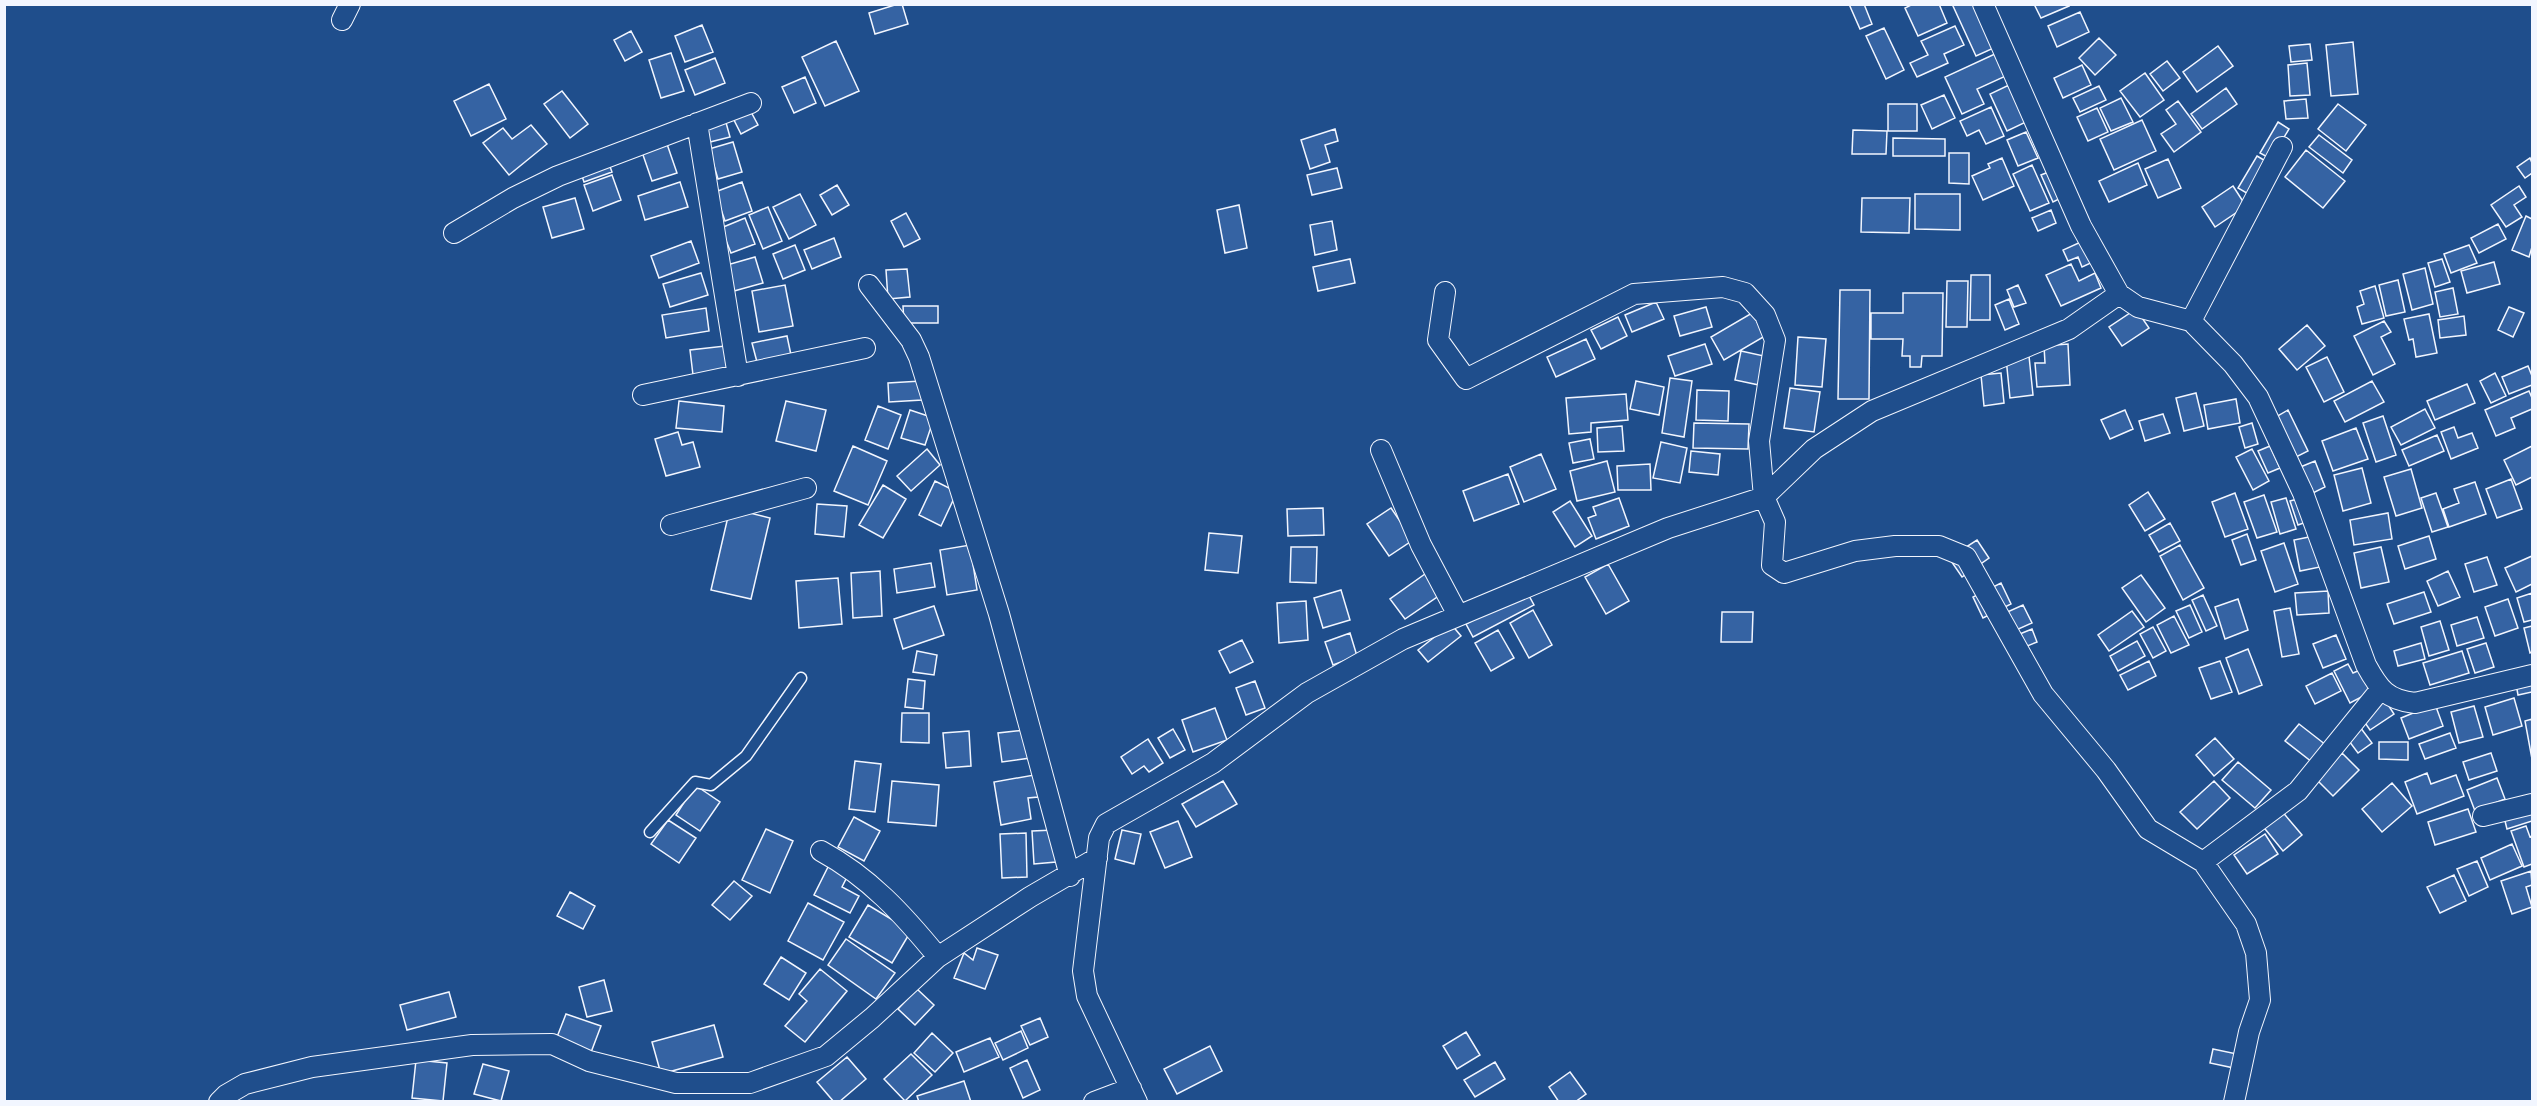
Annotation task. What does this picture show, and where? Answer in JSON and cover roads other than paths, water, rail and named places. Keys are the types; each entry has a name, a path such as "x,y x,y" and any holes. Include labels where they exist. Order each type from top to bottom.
{"street":[{"path":"1983,4 2081,226 2119,294 2138,307 2191,321 2233,364 2258,397 2303,493 2366,664 2380,690 2399,701 2415,703 2532,675"},
{"path":"454,233 513,198 558,176 751,102"},
{"path":"697,123 738,376"},
{"path":"2191,321 2282,147"},
{"path":"869,285 911,340 919,357 999,614 1070,876"},
{"path":"1445,292 1438,340 1466,379 1634,294 1723,287 1745,293 1765,315 1775,340 1759,441 1764,497 1775,522 1772,565 1784,573 1855,551 1895,546 1938,546 1966,557 2043,694 2106,770 2148,829 2203,862 2246,924 2256,953 2260,1000 2246,1043 2234,1101"},
{"path":"1094,1101 1134,1095 1087,996 1083,971 1099,838 1106,824 1213,763 1307,693 1403,639 1668,528 1764,497 1814,449 1872,411 2069,329 2119,294"},
{"path":"643,395 865,348"},
{"path":"1381,450 1421,545 1458,615"},
{"path":"671,525 806,488"},
{"path":"2203,862 2298,791 2380,690"},
{"path":"2483,816 2532,804"},
{"path":"821,850 848,866 880,891 908,920 938,957"},
{"path":"219,1101 245,1084 312,1067 472,1046 552,1044 589,1061 676,1083 750,1083 826,1056 938,957 1030,897 1070,876 1097,858"}],"lane":[{"path":"650,832 695,782 711,785 746,756 801,678"}]}
